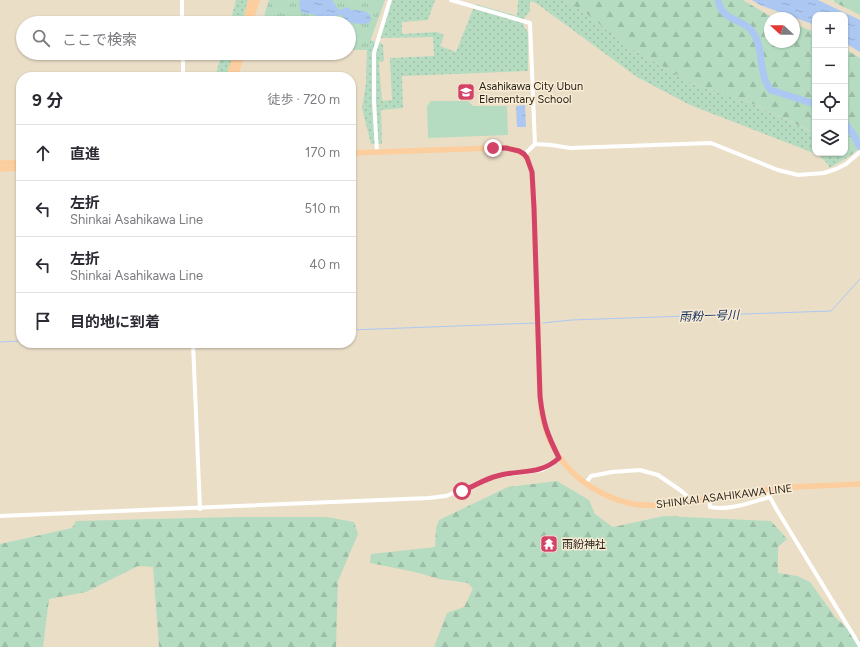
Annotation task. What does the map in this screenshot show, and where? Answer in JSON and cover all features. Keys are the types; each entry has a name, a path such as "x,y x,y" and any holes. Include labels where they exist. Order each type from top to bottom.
{"main road":[{"path":"247,16 251,0"},
{"path":"252,16 257,0"},
{"path":"230,72 234,60"},
{"path":"236,72 240,60"},
{"path":"356,153 500,148 515,150 524,154"},
{"name":"SHINKAI ASAHIKAWA LINE","path":"524,154 532,172 541,408 544,425 549,439 559,458 585,484 609,496 634,504 667,505 793,487 860,484"},
{"path":"0,163 16,163"},
{"path":"0,169 16,168"}],"street":[{"path":"182,0 182,16"},
{"path":"378,152 374,101 374,53 390,0"},
{"path":"451,0 530,23 535,144"},
{"path":"183,60 183,72"},
{"path":"524,154 535,144 551,144 570,148 711,143 778,170 798,175 824,173 846,164 860,152"},
{"path":"193,348 200,508"},
{"path":"0,516 429,498 446,496 496,476 542,470 559,458"},
{"path":"585,484 591,476 612,472 640,470 658,475 680,490 686,496 688,502"},
{"path":"766,490 860,646"},
{"path":"709,499 710,507 717,508 728,507 770,497"}],"green space":[{"path":"236,0 248,0 244,16 232,16"},
{"path":"269,0 385,0 367,50 356,50 356,16 264,16"},
{"path":"391,0 435,0 428,20 402,22 402,34 437,32 444,35 440,46 456,52 475,4 517,16 518,0 566,0 587,14 627,46 697,86 711,89 751,103 812,132 812,152 690,105 637,77 536,3 530,1 530,11 525,17 523,23 528,32 528,71 402,76 403,108 381,110 382,144 371,144 362,108 366,84 367,50 370,40 383,44 384,61 379,62 382,101 392,100 390,58 434,56 433,37 380,38"},
{"path":"566,0 743,0 764,13 764,48 800,48 800,26 812,31 812,132 751,103 711,89 697,86 627,46 587,14"},
{"path":"834,0 860,0 860,15 834,2"},
{"path":"848,51 860,58 860,148 847,158 845,156 848,156"},
{"path":"220,60 232,60 228,72 216,72"},
{"path":"431,101 468,101 473,106 507,106 508,135 428,138 427,106"},
{"path":"820,156 845,156 847,158 829,168 828,164"},
{"path":"557,481 589,500 595,514 613,527 664,516 771,521 787,539 778,547 778,573 797,576 810,582 836,618 860,640 860,647 434,647 447,613 464,607 473,589 468,583 439,579 415,572 370,563 371,554 435,547 436,528 439,520 508,487"},
{"path":"232,517 327,517 354,522 358,534 338,581 336,647 159,647 153,567 138,566 86,592 49,599 43,647 0,647 0,544 72,528 76,521"}],"water":[{"path":"300,0 332,0 339,10 347,7 351,10 363,11 370,15 371,20 369,23 361,24 356,23 356,16 316,16 313,14 305,14 301,12 299,5"},
{"path":"752,0 818,0 843,12 812,12 812,24 800,20 800,12 779,12 760,5"},
{"path":"848,14 860,20 860,52 848,45"},
{"path":"525,105 526,127 517,127 516,106"}],"waterway":[{"path":"718,0 724,13 745,25 754,34 759,47 764,77 771,90 812,103"},
{"path":"848,127 860,147"},
{"name":"雨粉一号川","path":"543,323 571,320 831,311 860,279"},
{"name":"雨粉一号川","path":"356,330 536,323"},
{"name":"雨粉一号川","path":"0,342 16,341"}],"place":[{"name":"Asahikawa City Ubun Elementary School","path":"466,92"},
{"name":"雨紛神社","path":"549,544"}],"route":[{"path":"462,491 496,476 542,470 559,458 549,439 544,425 540,396 532,172 524,154 519,151 506,148 493,148"}]}
